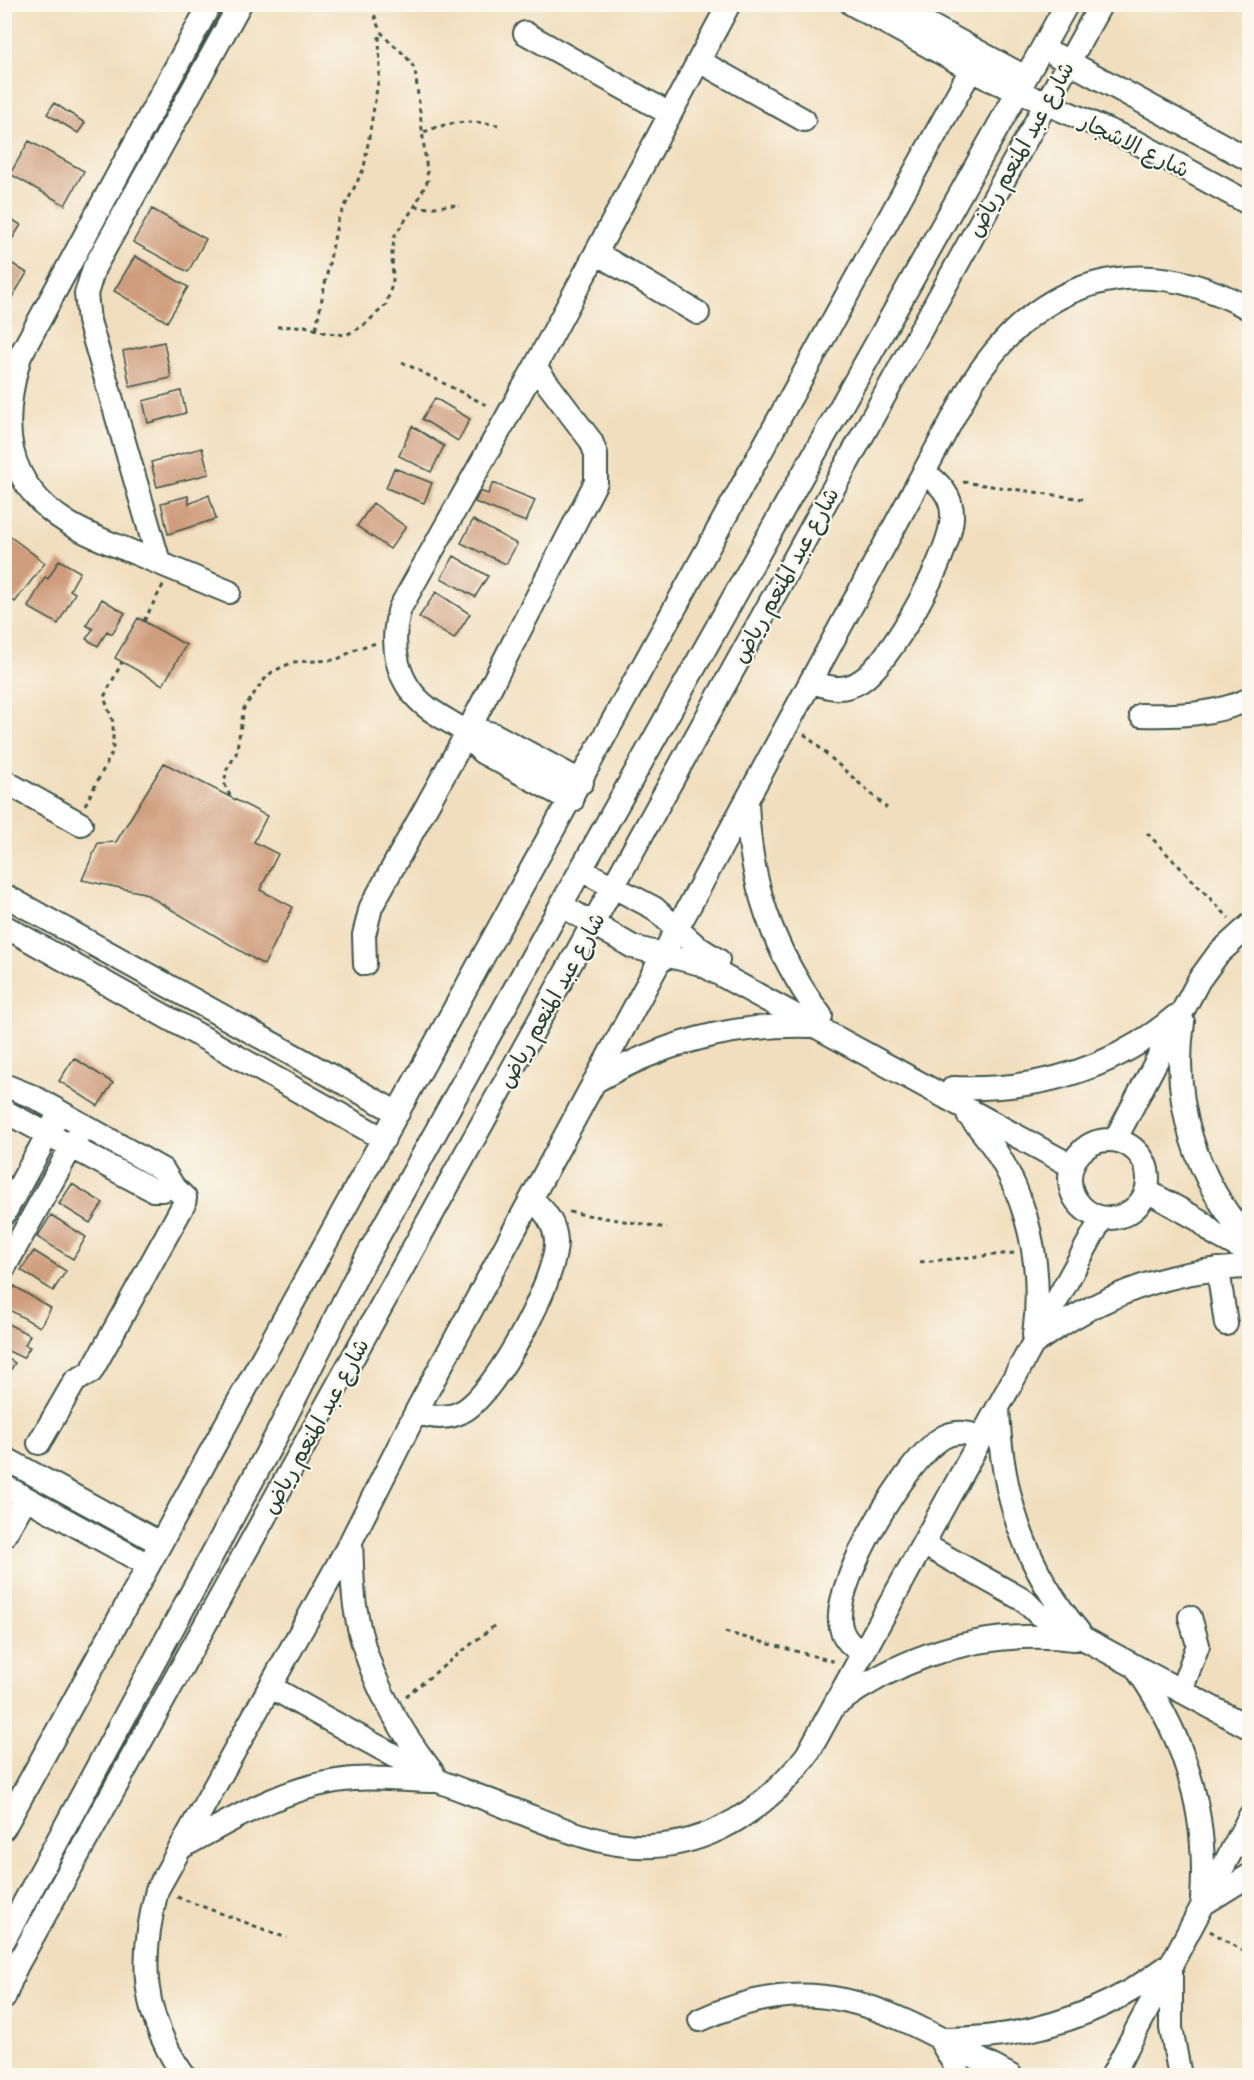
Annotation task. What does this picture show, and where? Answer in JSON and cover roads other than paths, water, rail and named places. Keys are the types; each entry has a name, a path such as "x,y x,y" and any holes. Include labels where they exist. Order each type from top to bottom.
{"street":[{"path":"210,4 12,375 4,415 9,455 27,488 54,514 87,533 229,592"},
{"path":"166,565 86,308 89,280 240,4"},
{"path":"577,791 482,752 473,743 468,733 416,698 399,671 394,639 400,608 535,367 729,4"},
{"path":"852,4 976,62"},
{"path":"891,4 976,62"},
{"name":"شارع عبد المنعم رياض","path":"4,1940 274,1440 359,1271 561,905 1067,4"},
{"name":"شارع عبد المنعم رياض","path":"4,1998 22,1957 1101,4"},
{"path":"525,33 670,114"},
{"name":"شارع الاشجار","path":"1042,48 1250,160"},
{"path":"699,61 804,120"},
{"path":"4,1828 577,791 976,62"},
{"name":"شارع الاشجار","path":"976,62 1021,85 1046,104 1138,143 1250,204"},
{"path":"90,227 111,237"},
{"path":"596,252 698,313"},
{"path":"184,2076 170,2056 153,2016 146,1974 147,1932 158,1890 351,1541 416,1412 536,1203 594,1082 811,681 928,475 992,352 1017,326 1046,304 1080,288 1115,279 1151,277 1188,282 1222,294 1250,309"},
{"path":"365,964 364,934 371,907 468,733 596,482 596,454 591,441 535,367"},
{"path":"811,681 835,689 860,682 892,646 911,616 942,552 952,518 947,496 928,475"},
{"path":"1141,715 1177,716 1212,711 1250,699"},
{"path":"4,781 79,823"},
{"path":"747,799 752,866 770,930 819,1021"},
{"path":"581,870 654,908 707,954 819,1021 1075,1161"},
{"path":"4,895 398,1113"},
{"path":"561,905 619,941 701,964 819,1021"},
{"path":"4,927 384,1139"},
{"path":"1115,1140 1199,980 1218,954 1245,928"},
{"path":"955,1096 1016,1087 1077,1073 1134,1047 1184,1009"},
{"path":"1184,1009 1180,1074 1190,1138 1216,1198 1250,1242"},
{"path":"594,1082 653,1052 684,1041 750,1027 819,1021"},
{"path":"4,1085 34,1097 163,1170 173,1186 184,1195 184,1204 91,1372 75,1381 39,1443"},
{"path":"955,1096 1000,1156 1027,1218 1034,1251 1036,1314 1032,1345"},
{"path":"4,1214 60,1111"},
{"path":"4,1112 153,1190 163,1190 173,1186"},
{"path":"4,1268 84,1124"},
{"path":"1115,1140 1126,1143 1142,1158 1147,1168 1144,1197 1123,1216 1102,1218 1082,1208 1075,1199 1071,1188 1075,1161 1098,1141 1115,1140"},
{"path":"1144,1197 1193,1231 1215,1234 1250,1253"},
{"path":"416,1412 440,1418 464,1410 497,1375 516,1344 533,1312 556,1245 552,1224 536,1203"},
{"path":"271,1687 440,1781 589,1838 610,1843 642,1846 675,1843 717,1830 736,1821 764,1803 788,1781 807,1755 1102,1218"},
{"path":"1032,1345 1106,1299 1161,1280 1218,1269 1250,1268"},
{"path":"1218,1269 1226,1324"},
{"path":"998,1406 1003,1470 1019,1532 1047,1589 1085,1640"},
{"path":"859,1661 842,1632 840,1612 862,1551 876,1522 893,1494 934,1443 952,1433 962,1432 981,1438"},
{"path":"4,1458 160,1543"},
{"path":"4,1536 10,1490 148,1565"},
{"path":"351,1541 355,1605 368,1659 389,1709 440,1781"},
{"path":"920,1549 1024,1601 1038,1614 1250,1728"},
{"path":"1181,1691 1198,1645 1190,1617"},
{"path":"834,1706 890,1670 953,1646 1019,1636 1085,1640"},
{"path":"1136,1667 1169,1721 1191,1780 1203,1843 1198,1914"},
{"path":"184,1846 246,1812 298,1790 353,1779 440,1781"},
{"path":"1112,2076 1250,1816"},
{"path":"1198,1914 1250,1875"},
{"path":"939,2039 1002,2036 1063,2022 1120,1998 1172,1963"},
{"path":"1172,1963 1171,2028 1180,2076"},
{"path":"700,2020 751,2000 806,1994 860,2002 885,2011 1011,2076"},
{"path":"939,2039 961,2076"}]}
